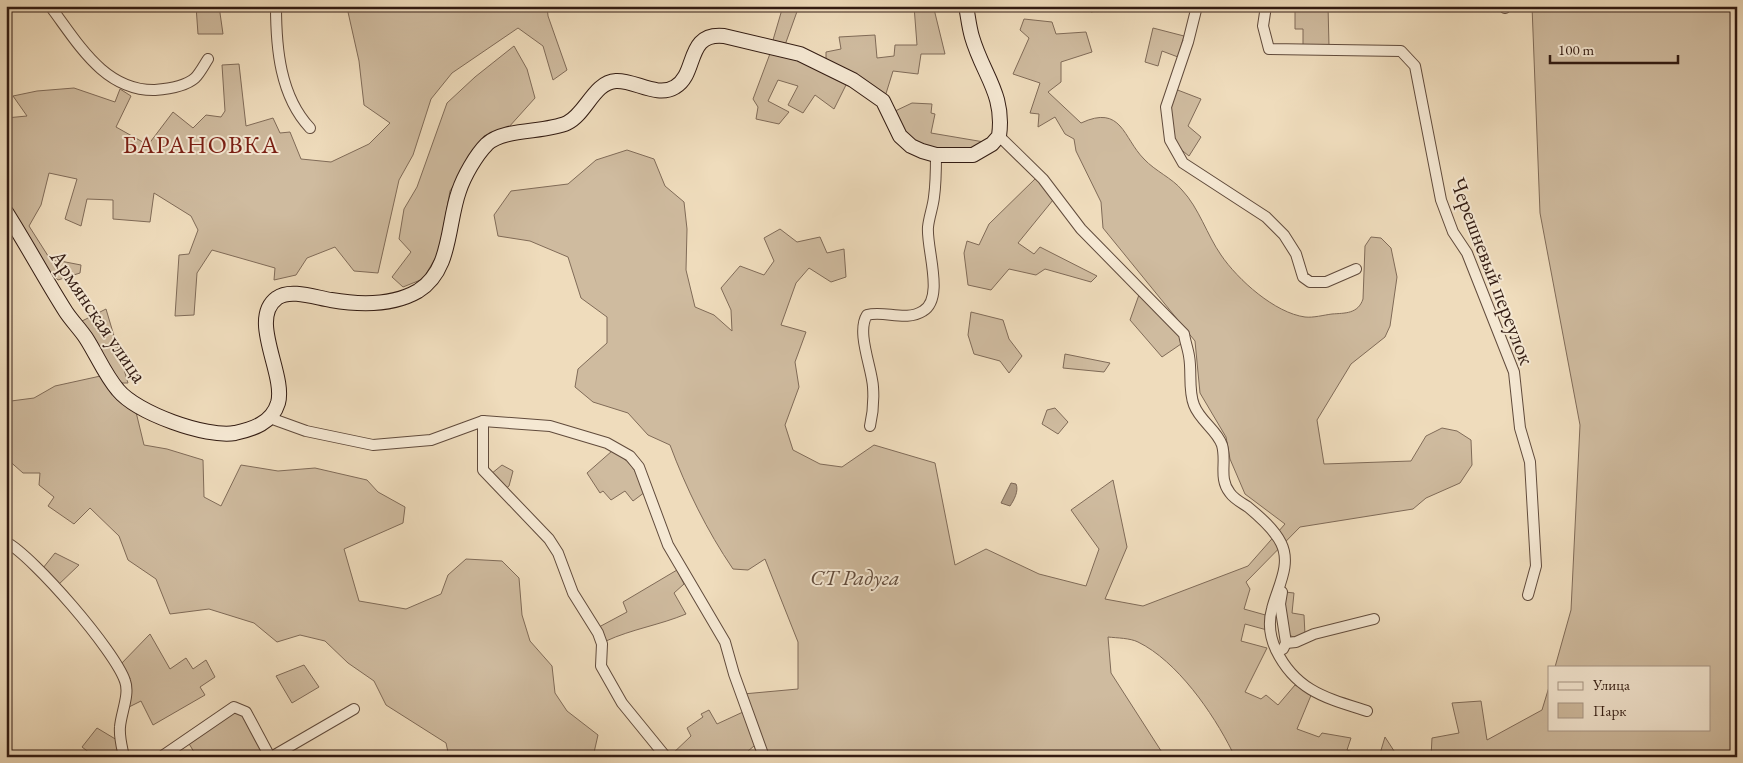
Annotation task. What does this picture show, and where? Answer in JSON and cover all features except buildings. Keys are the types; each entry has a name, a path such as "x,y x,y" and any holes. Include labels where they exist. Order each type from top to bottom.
{"street":[{"path":"50,6 103,73 120,84 141,90 167,89 194,79 208,59"},
{"path":"276,6 277,52 284,80 298,116 310,128"},
{"path":"764,757 734,674 725,642 668,545 639,467 630,456 607,443 550,426 483,421 431,440 373,445 306,432 270,418 275,411 279,398 266,315 276,298 283,294 334,301 382,302 407,296 419,290 430,282 441,264 459,191 478,156 489,142 505,135 564,124 579,113 598,90 612,81 625,82 661,91 676,87 680,84 700,44 711,36 724,36 800,54 853,80 883,101 900,136 911,146 936,155 973,155 992,144 999,136 1001,110 998,98 971,36 966,6"},
{"path":"1197,6 1188,42 1166,107 1167,131 1183,163 1266,217 1284,235 1296,254 1303,277 1310,282 1326,282 1356,269"},
{"name":"Черешневый переулок","path":"1266,6 1263,26 1269,49 1401,51 1415,66 1441,200 1453,232 1467,253 1514,372 1520,428 1530,462 1536,566 1528,595"},
{"path":"999,136 1043,179 1081,229 1184,334 1189,356 1194,404 1201,418 1216,435 1222,446 1223,481 1230,494 1254,512 1274,532 1282,544 1285,557 1280,604 1286,643 1284,649 1278,652"},
{"path":"870,426 874,413 873,387 870,361 863,335 864,320 872,314 899,316 923,312 931,303 934,284 928,229 934,198 936,155"},
{"name":"Армянская улица","path":"6,212 66,312 84,336 118,390 132,403 185,427 218,434 250,429 270,418"},
{"path":"483,421 483,470 544,533 558,553 573,593 598,633 602,644 601,666 622,703 666,757"},
{"path":"6,542 47,575 112,657 126,682 120,727 124,757"},
{"path":"1283,574 1271,610 1269,628 1283,664 1297,681 1328,699 1367,711"},
{"path":"1286,643 1296,642 1314,634 1374,619"},
{"path":"161,757 234,707 246,712 269,755 273,756 354,709"}],"green space":[{"path":"196,6 219,6 223,34 198,34"},
{"path":"369,6 547,6 548,16 567,70 553,80 543,46 518,28 452,73 431,99 413,155 399,180 378,273 354,271 335,247 307,258 296,275 274,280 275,268 212,250 197,273 194,315 175,316 179,255 189,254 198,230 191,216 154,193 150,222 113,219 113,200 87,199 81,226 65,219 77,179 49,173 41,205 29,226 50,259 81,265 80,273 58,280 44,266 6,204 6,118 27,116 13,96 37,91 74,88 115,102 120,89 131,96 116,127 148,145 173,112 193,128 206,115 221,117 225,111 222,65 239,64 246,126 273,118 280,133 290,132 301,159 331,162 369,144 390,123 364,105 359,61 348,12"},
{"path":"783,6 799,6 785,45 773,40"},
{"path":"914,6 934,9 945,54 921,54 918,74 893,71 884,100 826,63 826,52 841,49 839,37 875,35 877,58 894,56 895,45 917,45"},
{"path":"1090,6 1122,6 1091,12"},
{"path":"1295,6 1328,6 1329,46 1303,46 1303,29 1295,29"},
{"path":"1532,6 1737,6 1737,757 1431,757 1432,738 1459,733 1452,703 1481,701 1487,740 1542,710 1548,690 1548,730 1710,730 1710,666 1555,666 1571,610 1580,425 1540,213"},
{"name":"СТ Радуга","path":"1024,19 1052,22 1056,34 1086,32 1092,52 1061,62 1061,82 1048,92 1081,123 1095,118 1105,118 1120,126 1144,159 1178,186 1188,197 1228,265 1247,285 1270,302 1293,314 1305,317 1346,313 1354,310 1358,308 1363,299 1365,246 1371,237 1381,238 1391,248 1397,277 1390,326 1385,337 1351,364 1317,420 1324,464 1411,461 1426,436 1442,428 1457,431 1471,440 1472,465 1460,483 1426,498 1413,509 1300,527 1246,582 1250,589 1244,609 1269,616 1267,630 1245,624 1241,641 1267,648 1245,692 1261,699 1266,695 1278,705 1295,685 1312,693 1297,729 1319,737 1322,733 1351,738 1347,750 1366,757 1229,757 1232,751 1224,736 1204,705 1180,675 1152,651 1138,642 1108,637 1111,673 1165,757 759,757 754,746 741,757 722,757 717,751 712,757 669,757 691,736 687,728 703,717 701,714 709,710 717,724 743,712 743,694 798,689 798,642 765,559 748,570 733,569 714,540 698,509 670,445 648,435 628,413 593,402 575,387 578,369 607,343 607,317 581,298 568,257 530,241 498,236 494,215 511,191 568,184 596,160 627,150 654,159 665,186 684,202 687,229 686,270 695,307 714,315 732,331 731,310 721,288 740,266 764,275 774,261 764,238 780,229 797,242 820,237 827,253 844,249 846,277 831,282 809,268 796,283 781,325 806,332 795,362 799,387 785,425 793,450 820,464 842,467 874,445 935,463 955,565 986,549 1039,574 1086,586 1099,549 1071,510 1113,480 1127,547 1105,599 1143,606 1248,566 1285,524 1245,494 1230,459 1226,437 1200,393 1195,341 1103,228 1101,202 1076,151 1074,139 1065,134 1055,117 1038,127 1039,114 1030,113 1040,83 1013,74 1029,38 1020,30"},
{"path":"1153,28 1184,36 1178,57 1162,51 1158,66 1145,62"},
{"path":"514,46 527,69 535,98 508,128 484,136 450,191 439,252 423,279 403,287 392,277 411,252 399,239 404,209 417,187 447,103 475,77"},
{"path":"771,51 798,59 847,83 834,109 815,95 803,113 788,105 798,86 778,80 768,101 789,112 779,124 756,119 758,107 753,99"},
{"path":"1175,89 1201,99 1188,126 1201,137 1189,156 1174,141 1168,126 1168,117"},
{"path":"912,103 932,104 931,113 935,114 931,133 990,143 970,149 951,150 911,143 893,112"},
{"path":"1036,178 1053,200 1018,243 1034,254 1040,247 1097,276 1091,282 1045,269 1036,275 1009,269 991,290 968,285 964,253 967,241 979,245 989,224"},
{"path":"1140,292 1180,336 1181,344 1162,357 1130,320"},
{"path":"106,309 128,383 118,383 80,322"},
{"path":"971,312 1003,320 1009,339 1022,356 1009,373 1000,361 974,354 968,335"},
{"path":"1065,354 1110,363 1104,372 1063,368"},
{"path":"105,375 136,412 144,445 167,449 203,460 204,497 221,506 241,465 278,471 315,468 367,480 378,492 405,507 403,523 344,549 359,601 406,609 441,594 448,575 466,559 502,561 519,578 522,615 530,641 552,666 555,693 567,711 598,735 593,757 449,757 446,743 386,705 374,681 348,663 325,641 300,635 277,642 254,623 209,609 170,614 156,579 128,560 119,536 90,508 74,524 48,506 54,497 39,485 40,473 23,473 6,458 6,406 11,401 34,398 55,386"},
{"path":"1055,408 1068,422 1058,434 1042,424 1047,410"},
{"path":"612,451 629,463 645,492 633,501 625,491 611,500 603,491 600,493 587,473"},
{"path":"502,465 513,471 509,486 505,489 491,474"},
{"path":"55,553 79,565 57,586 43,568"},
{"path":"677,570 684,584 674,593 686,614 606,641 599,627 627,612 623,602"},
{"path":"1285,592 1294,593 1292,613 1304,615 1305,635 1293,637 1286,633 1283,608"},
{"path":"150,634 170,669 186,658 193,669 206,660 215,677 200,687 205,695 153,725 141,701 127,708 119,666"},
{"path":"304,665 319,687 292,703 276,676"},
{"path":"235,711 244,714 266,757 213,757 210,752 197,757 188,742"},
{"path":"97,728 117,740 122,757 95,757 82,747"},
{"path":"1385,737 1398,757 1379,757"}],"shaded area":[{"path":"1011,483 1016,484 1017,490 1010,506 1001,503"}],"district":[{"name":"БАРАНОВКА","path":"201,144"}]}
